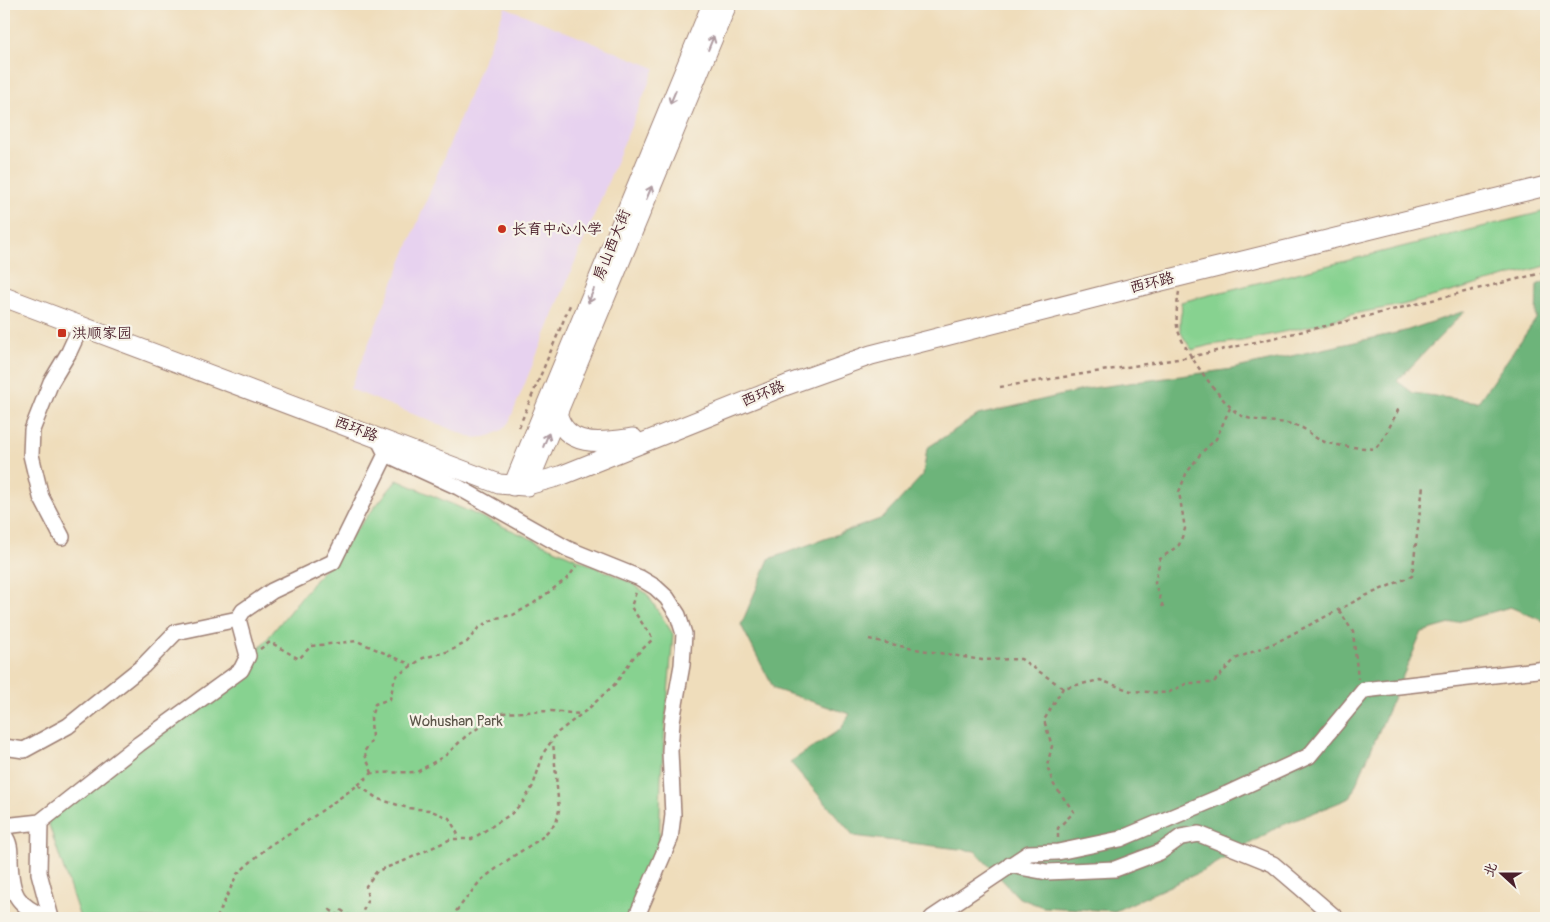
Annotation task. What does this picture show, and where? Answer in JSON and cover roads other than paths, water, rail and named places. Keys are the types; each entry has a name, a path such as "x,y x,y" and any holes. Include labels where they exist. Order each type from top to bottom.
{"main road":[{"name":"房山西大街","path":"522,481 712,4"},
{"name":"房山西大街","path":"522,481 557,412 727,4"},
{"name":"西环路","path":"4,287 502,476 522,481 818,365 892,342 1546,178"},
{"name":"西环路","path":"4,297 382,446 499,484 560,476 831,368 922,341 1546,186"},
{"path":"557,412 564,430 571,436 582,440 601,442 633,438"}],"street":[{"path":"62,537 41,497 31,455 32,430 51,382 69,352 81,326"},
{"path":"4,747 24,750 68,726 143,666 176,632 238,618 243,611 272,591 333,562 382,446 568,549 640,578 655,587 667,598 678,615 684,634 682,665 672,720 670,751 673,815 670,839 636,918"},
{"path":"4,826 40,822 139,744 241,670 248,656 238,618"},
{"path":"932,918 1029,853 1058,852 1120,839 1227,794 1309,756 1364,690 1546,669"},
{"path":"40,822 39,873 49,918"},
{"path":"1010,865 1048,872 1114,869 1160,852 1181,837 1198,834 1273,864 1336,918"},
{"path":"4,835 10,843 10,879 18,900 35,913 49,918"}],"place":[{"name":"长育中心小学","path":"502,229"},
{"name":"洪顺家园","path":"62,333"}],"park label":[{"name":"Wohushan Park","path":"456,721"}]}
